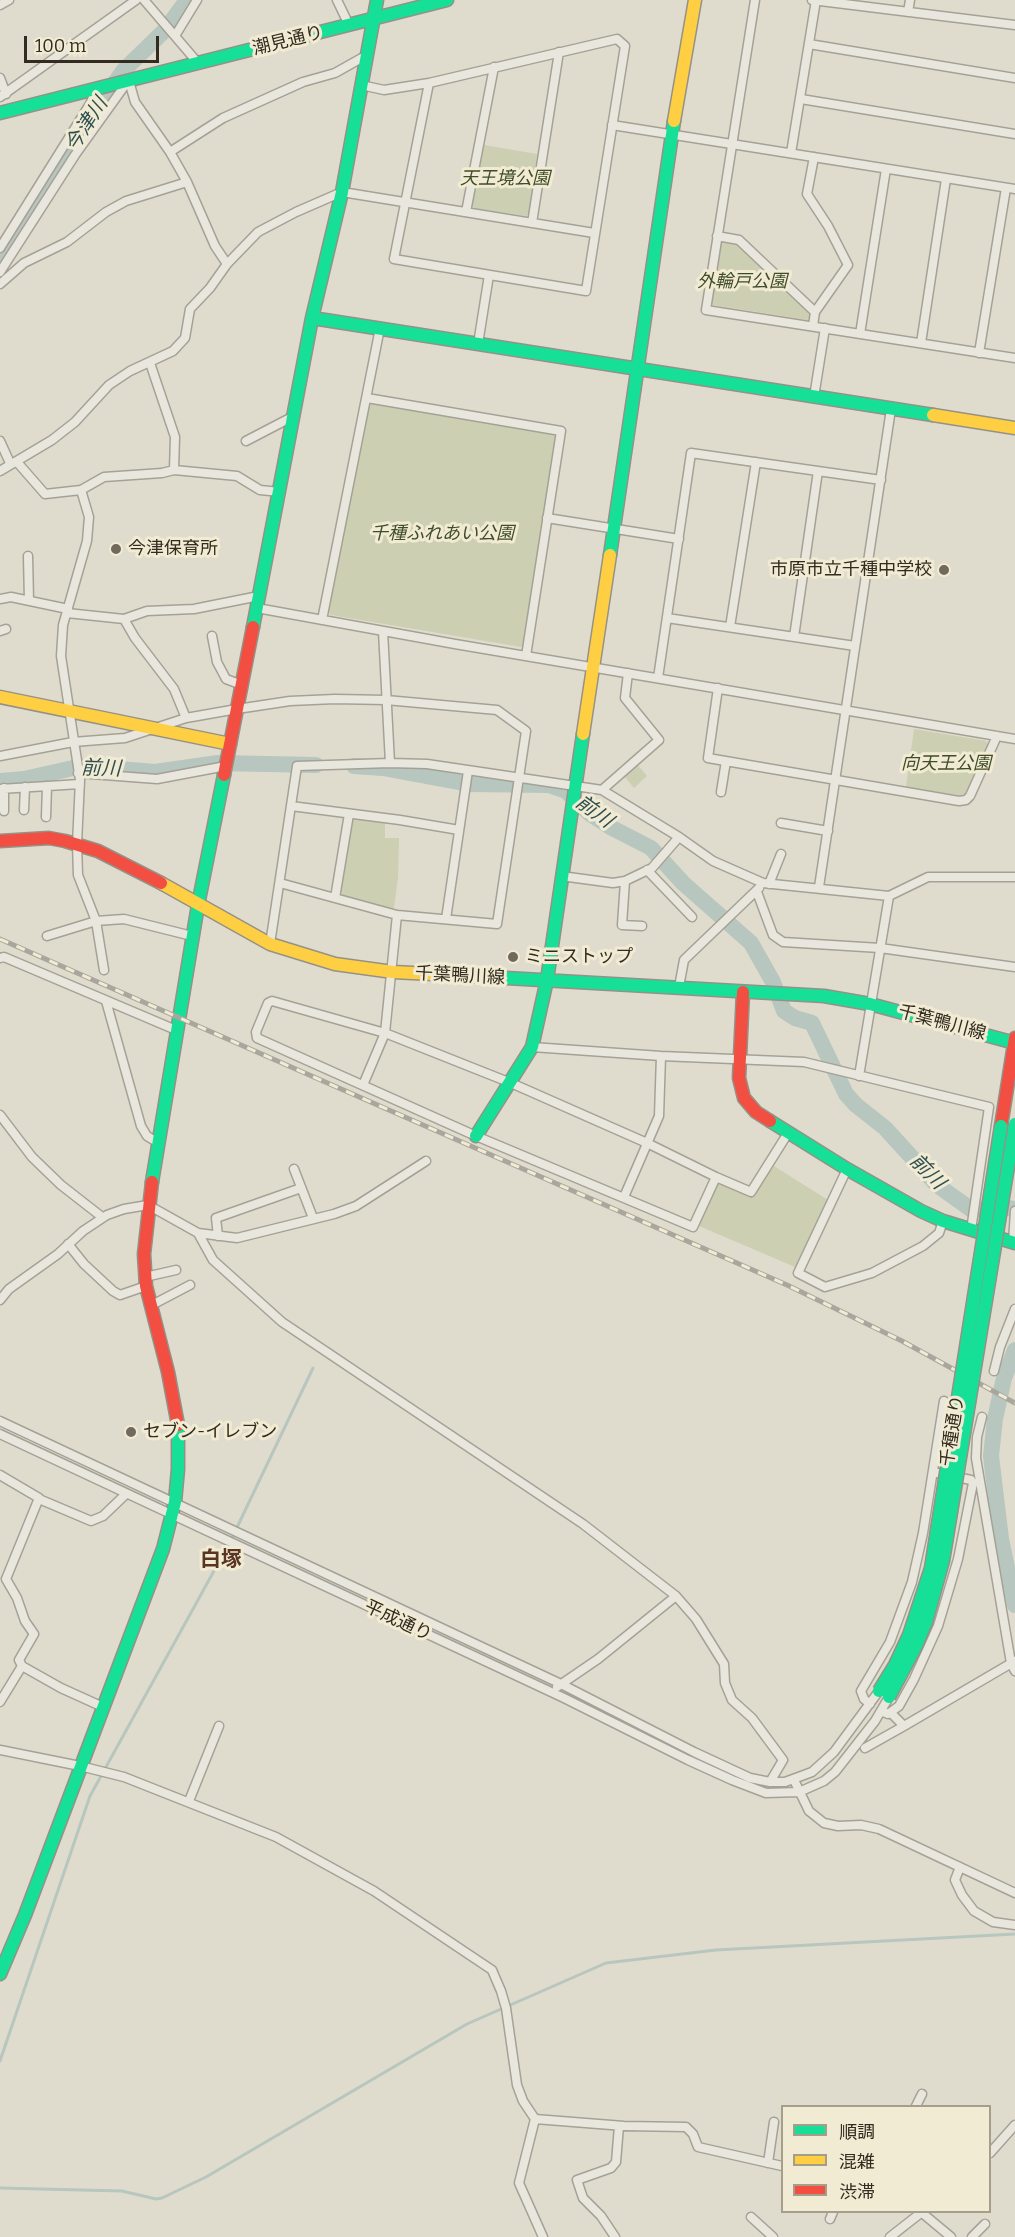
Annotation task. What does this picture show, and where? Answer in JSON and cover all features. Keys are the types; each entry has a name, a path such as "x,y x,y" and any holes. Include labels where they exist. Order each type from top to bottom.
{"street":[{"path":"0,5 9,0"},
{"path":"0,78 3,95 136,0"},
{"path":"175,36 197,0"},
{"path":"337,0 349,25"},
{"path":"0,1974 25,1915 163,1549 173,1509 178,1469 178,1425 168,1372 150,1306 146,1282 144,1254 148,1205 192,936 312,318 342,192 377,0"},
{"name":"潮見通り","path":"98,88 447,0"},
{"path":"476,1136 532,1047 546,980 694,0"},
{"path":"755,0 706,310 1015,358"},
{"path":"791,153 801,99 814,0 1015,25"},
{"path":"908,12 910,0"},
{"path":"146,2 198,63"},
{"path":"361,86 384,90 429,83 617,39 625,46 586,291 394,259 429,83"},
{"path":"809,45 1015,78"},
{"path":"532,223 559,52"},
{"path":"170,152 223,118 303,82 335,73 367,54"},
{"path":"466,212 494,67"},
{"path":"129,81 135,102 170,152 187,182 215,246 227,264"},
{"path":"0,272 75,155 129,81"},
{"path":"0,113 98,88"},
{"path":"0,248 98,88"},
{"path":"801,99 1015,134"},
{"path":"612,125 1011,189 980,353"},
{"path":"813,326 815,312 848,265 828,226 807,194 814,157"},
{"path":"860,334 886,169"},
{"path":"921,343 946,178"},
{"path":"0,284 24,263 67,242 106,212 126,201 187,182"},
{"path":"0,471 52,440 75,422 109,385 130,371 173,351 185,338 190,309 210,288 227,264 258,232 342,192 594,232"},
{"path":"717,236 738,240 815,312"},
{"path":"478,344 489,275"},
{"path":"312,318 1015,428"},
{"path":"322,620 380,328"},
{"path":"814,397 825,328"},
{"path":"150,363 175,437 174,470"},
{"path":"367,398 561,431 526,656"},
{"path":"819,887 891,409"},
{"path":"246,441 294,416"},
{"path":"0,441 14,463 45,494 81,490 104,477 174,470 237,476 260,490 280,492"},
{"path":"658,678 691,453 880,480"},
{"path":"730,627 756,462"},
{"path":"794,637 818,471"},
{"path":"81,490 89,517 87,541 63,624 61,656 80,784 78,875 96,921 104,970"},
{"path":"547,518 679,539"},
{"path":"28,556 30,601"},
{"path":"0,599 11,597 67,611 124,619 147,610 194,609 258,602 322,620 1015,739"},
{"path":"667,618 855,646"},
{"path":"124,619 135,638 174,689 186,718"},
{"path":"383,631 390,763"},
{"path":"212,636 217,662 226,679 242,685"},
{"path":"602,790 659,740 625,698 628,673"},
{"path":"718,688 708,758 966,800 970,796 997,736"},
{"path":"0,697 230,744"},
{"path":"0,756 73,742 125,738 186,718 290,701 387,700 497,710 526,731 497,924 397,915 280,883"},
{"path":"721,792 726,761"},
{"path":"270,944 297,766 427,764 602,790 679,837 713,861 766,883 889,896 928,877 1015,877"},
{"path":"78,773 157,779 226,766"},
{"path":"446,919 468,771"},
{"path":"4,811 2,789 80,784"},
{"path":"46,817 47,786"},
{"path":"24,810 25,787"},
{"path":"291,806 459,830"},
{"path":"335,898 349,814"},
{"path":"781,823 828,831"},
{"path":"561,876 613,883 625,881 647,870 665,855 679,837"},
{"name":"千葉鴨川線","path":"0,841 49,838 98,850 270,944 335,964 393,972 824,996 870,1004 1015,1041"},
{"path":"680,987 684,960 766,883 781,854"},
{"path":"647,870 692,917"},
{"path":"625,881 622,925 642,926"},
{"path":"757,891 773,935 783,942 880,948 1015,968"},
{"path":"859,1076 889,896"},
{"path":"363,1084 385,1033 397,915"},
{"path":"47,936 96,921 124,919 192,936"},
{"path":"0,958 4,957 176,1030"},
{"path":"743,992 739,1078 744,1098 756,1112 847,1169 943,1221 1014,1243 1015,1211"},
{"path":"106,1001 141,1126 147,1137 157,1142"},
{"path":"716,1177 693,1227 476,1136 257,1038 256,1032 268,1003 272,1001 385,1033 511,1083 751,1192 788,1133"},
{"name":"千種通り","path":"799,1792 824,1781 835,1772 881,1711 884,1694 924,1594 931,1568 1015,1041"},
{"path":"532,1047 661,1056 804,1062 989,1107 971,1230"},
{"path":"624,1197 658,1116 661,1056"},
{"path":"0,1114 32,1157 61,1185 102,1217"},
{"name":"千種通り","path":"794,1780 822,1765 852,1730 870,1704 884,1694 916,1646 926,1622 943,1561 1015,1124"},
{"path":"0,1300 9,1289 68,1245 82,1231 102,1217 124,1209 148,1205 198,1233 237,1238 334,1214 356,1206 426,1161"},
{"path":"294,1169 313,1218"},
{"path":"847,1169 798,1273 825,1287 872,1273 923,1246 939,1233 943,1221"},
{"path":"218,1236 216,1218 302,1188"},
{"path":"198,1233 213,1260 282,1322 583,1524 676,1596 696,1619 723,1664 725,1683 732,1700 752,1718 783,1761 770,1782"},
{"path":"68,1245 84,1264 120,1295 176,1270"},
{"path":"150,1306 190,1286"},
{"path":"994,1371 1000,1347 1015,1310"},
{"path":"870,1704 864,1699 861,1691 890,1642 912,1582 944,1404 980,1426"},
{"path":"865,1748 1014,1665 976,1458 982,1417"},
{"name":"平成通り","path":"0,1421 173,1509 732,1780 766,1792 780,1794 799,1792"},
{"name":"平成通り","path":"0,1434 126,1494 173,1509 561,1684 736,1772 770,1782 794,1780"},
{"path":"881,1711 888,1714 899,1707 938,1626 958,1559 973,1487 971,1480 933,1472"},
{"path":"0,1475 39,1499 91,1521 103,1516 126,1494"},
{"path":"39,1499 6,1579 17,1598 25,1621 34,1631 19,1660 22,1666 61,1688 103,1707"},
{"path":"968,1505 984,1508"},
{"path":"550,1691 598,1659 676,1596"},
{"path":"0,1702 22,1666"},
{"path":"891,1713 904,1726"},
{"path":"189,1801 219,1726"},
{"path":"0,1750 124,1777 242,1822 300,1849 374,1891 492,1970 506,2008 517,2085 523,2101 535,2120 519,2183 543,2237"},
{"path":"794,1780 809,1811 824,1823 838,1826 861,1825 879,1829 1015,1893"},
{"path":"960,1867 955,1880 962,1895 974,1911 993,1922 1015,1925"},
{"path":"916,2105 922,2094"},
{"path":"535,2120 619,2126 686,2127 693,2134 698,2147 781,2166"},
{"path":"768,2163 774,2122"},
{"path":"991,2152 1015,2125"},
{"path":"615,2237 601,2216 583,2198 577,2180 611,2168 616,2162 619,2126"},
{"path":"890,2237 921,2213"},
{"path":"923,2213 951,2237"},
{"path":"751,2217 773,2237"},
{"path":"972,2237 985,2224"}],"green space":[{"name":"天王境公園","path":"484,145 537,154 529,214 526,216 474,208 472,205"},
{"name":"外輪戸公園","path":"724,240 738,242 810,311 811,318 808,320 713,305 711,301 720,242"},
{"name":"千種ふれあい公園","path":"373,403 552,433 555,437 524,645 521,647 331,615 328,611 369,405"},
{"name":"向天王公園","path":"914,729 986,741 988,745 965,795 906,787"},
{"path":"637,764 647,776 634,788 624,776"},
{"path":"355,818 385,822 385,838 399,838 398,878 394,908 391,910 343,896 341,892 351,820"},
{"path":"774,1166 828,1200 795,1267 699,1226 718,1184 721,1182 754,1196"}],"waterway":[{"name":"今津川","path":"0,259 124,70 165,30 187,0"},
{"name":"前川","path":"0,781 24,779 82,766 155,772 218,763 316,765"},
{"name":"前川","path":"354,766 383,768 469,784 549,785 566,791 589,813 651,848 683,883 751,943 773,982 784,1011 795,1018 812,1023 846,1094 885,1128 937,1185 972,1210 1002,1207 1015,1209"},
{"name":"前川","path":"1015,1350 1004,1378 995,1419 991,1456 1001,1539 1015,1605"},
{"path":"0,2061 90,1796 231,1540 313,1368"},
{"name":"前川","path":"1007,1569 1015,1568"},
{"path":"0,2188 122,2191 156,2199 162,2198 206,2177 467,2024 606,1963 716,1950 1015,1934"}],"railway":[{"path":"0,939 787,1285 902,1341 1015,1403"}],"traffic: fast":[{"path":"253,627 312,318 342,192 377,0"},
{"path":"0,113 447,0"},
{"path":"610,555 674,121"},
{"path":"312,318 933,415"},
{"path":"476,1136 532,1047 547,980 583,734"},
{"path":"152,1182 198,905 224,775"},
{"path":"453,975 824,996 870,1004 1015,1043"},
{"path":"770,1121 847,1169 921,1211 943,1221 1015,1243"},
{"path":"889,1697 926,1622 943,1561 1015,1124"},
{"path":"879,1691 895,1665 909,1635 931,1568 1001,1126"},
{"path":"0,1974 25,1915 163,1549 175,1502 178,1425"}],"traffic: slow":[{"path":"674,121 695,0"},
{"path":"933,415 1015,428"},
{"path":"583,734 610,555"},
{"path":"0,697 230,744"},
{"path":"161,883 270,944 335,964 393,972 453,975"}],"traffic: jam":[{"path":"224,775 253,627"},
{"path":"0,841 49,838 65,841 98,851 161,883"},
{"path":"743,992 739,1078 744,1098 756,1112 770,1121"},
{"path":"1001,1126 1015,1038"},
{"path":"152,1182 144,1254 146,1286 168,1372 178,1425"}],"place":[{"name":"今津保育所","path":"116,549"},
{"name":"市原市立千種中学校","path":"944,570"},
{"name":"ミニストップ","path":"513,957"},
{"name":"セブン-イレブン","path":"131,1432"}],"district":[{"name":"白塚","path":"221,1560"}]}
